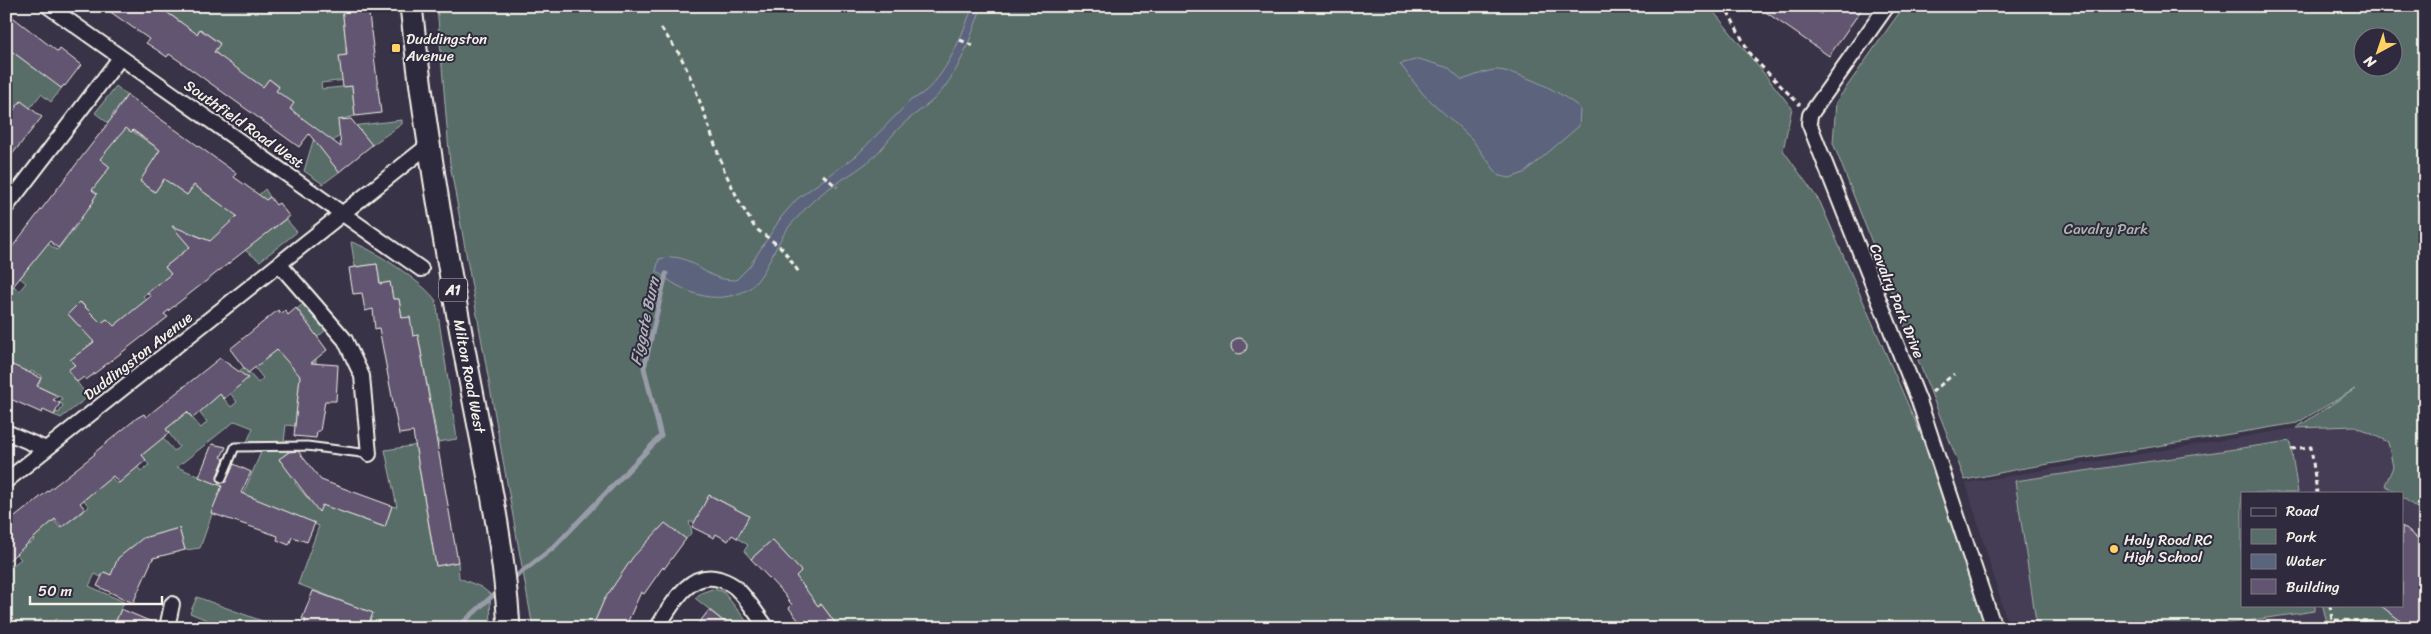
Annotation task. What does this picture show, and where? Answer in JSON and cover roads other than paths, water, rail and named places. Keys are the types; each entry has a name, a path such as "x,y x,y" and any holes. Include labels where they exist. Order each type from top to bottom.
{"main road":[{"name":"Milton Road West","path":"411,6 453,291 504,572 509,628"}],"street":[{"name":"Southfield Road West","path":"48,6 421,269"},
{"name":"Cavalry Park Drive","path":"1887,6 1810,115 1809,123 1919,401 1994,628"},
{"path":"6,207 120,58"},
{"name":"Duddingston Avenue","path":"6,481 430,144"},
{"path":"280,265 345,340 362,376 369,454"},
{"path":"6,432 46,450"},
{"path":"657,628 682,590 696,581 713,577 727,581 735,587 767,628"},
{"path":"167,628 172,604"}],"lane":[{"path":"222,478 235,447 307,446 369,454"}],"water":[{"path":"973,6 980,6 979,14 961,60 949,81 929,104 902,125 869,161 827,190 806,208 786,230 763,273 752,286 734,295 710,297 688,291 656,271 659,259 681,258 713,276 736,280 749,267 782,216 797,199 856,156 911,100 922,94 942,73 957,46"},
{"path":"1419,59 1449,68 1462,80 1495,70 1520,75 1553,90 1580,108 1579,126 1524,173 1510,178 1499,176 1471,138 1423,94 1400,64"}],"waterway":[{"name":"Figgate Burn","path":"510,581 553,548 661,436 644,368 666,274"},
{"name":"Figgate Burn","path":"457,628 499,590"}],"place":[{"name":"Duddingston Avenue","path":"396,48"},
{"name":"Holy Rood RC High School","path":"2114,549"}],"park label":[{"name":"Cavalry Park","path":"2106,229"}]}
